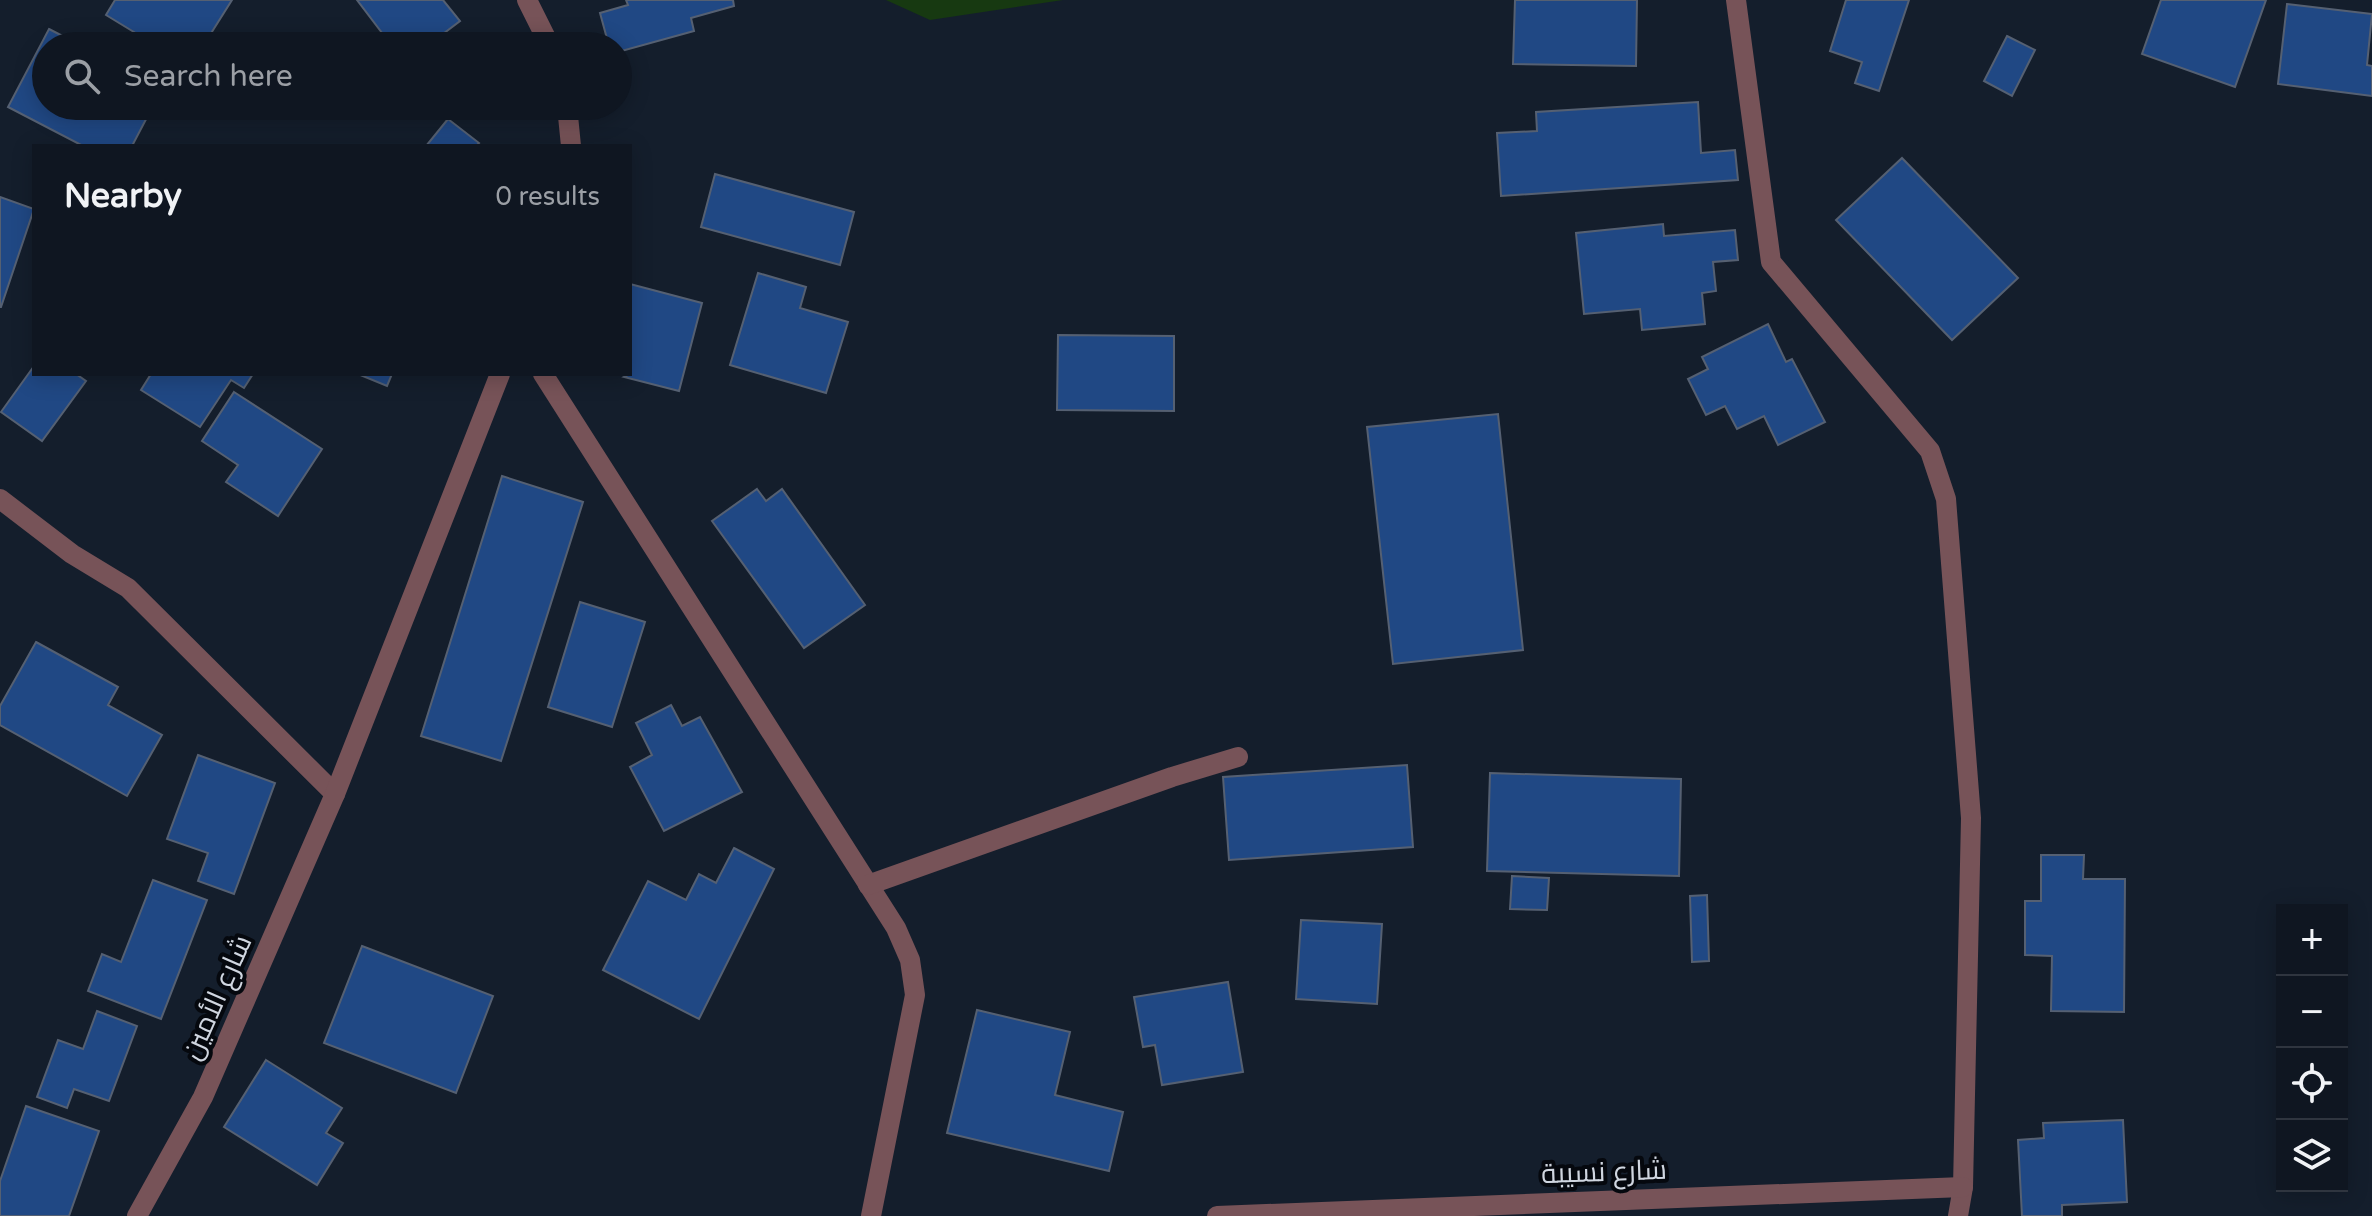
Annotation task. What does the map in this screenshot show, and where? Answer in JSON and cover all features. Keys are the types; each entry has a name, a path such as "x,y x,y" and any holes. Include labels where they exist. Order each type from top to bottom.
{"street":[{"path":"527,0 543,32"},
{"path":"1736,0 1771,262 1930,451 1946,499 1971,818 1963,1187 1958,1216"},
{"path":"568,120 571,144"},
{"name":"شارع الأمين","path":"137,1216 203,1097 335,794 499,376"},
{"path":"544,376 896,928 910,960 915,995 871,1216"},
{"path":"0,499 72,554 128,588 335,794"},
{"path":"868,885 1172,777 1238,757"},
{"name":"شارع نسيبة","path":"1217,1216 1656,1207 1963,1187"}],"green space":[{"path":"886,0 1063,0 930,20"}],"building":[{"path":"115,0 232,0 212,32 134,32 106,15"},
{"path":"357,0 443,0 460,21 445,32 381,32"},
{"path":"626,0 733,0 734,6 691,18 694,31 632,48 632,32 605,32 600,13 628,5"},
{"path":"1515,0 1637,0 1636,66 1513,64"},
{"path":"1846,0 1909,0 1879,91 1855,83 1862,62 1830,51"},
{"path":"2161,0 2266,0 2235,87 2142,54"},
{"path":"2287,4 2372,14 2367,65 2372,66 2372,96 2278,84"},
{"path":"2007,36 2035,50 2012,96 1984,81"},
{"path":"32,61 32,119 8,107"},
{"path":"1698,102 1701,153 1735,150 1738,180 1501,196 1497,133 1537,131 1536,112"},
{"path":"33,120 146,120 133,144 79,144"},
{"path":"447,120 479,143 478,144 428,144"},
{"path":"1902,158 2018,278 1952,340 1836,220"},
{"path":"715,174 854,212 840,265 701,227"},
{"path":"0,197 32,208 32,215 0,307"},
{"path":"1663,224 1664,236 1735,230 1738,260 1713,262 1716,291 1702,293 1705,324 1642,330 1640,309 1584,314 1576,233"},
{"path":"758,273 806,287 800,308 848,322 826,393 730,365"},
{"path":"632,285 702,303 679,391 624,377 632,376"},
{"path":"1768,324 1786,362 1792,359 1825,422 1778,445 1764,416 1737,429 1725,406 1706,415 1688,379 1708,369 1702,357"},
{"path":"1058,335 1174,336 1174,411 1057,410"},
{"path":"32,369 32,376 79,376 86,381 42,441 1,412"},
{"path":"150,376 252,376 244,388 231,380 200,427 141,390"},
{"path":"363,376 391,376 387,386"},
{"path":"234,392 322,449 278,516 226,482 238,465 202,441"},
{"path":"1498,414 1523,650 1393,664 1367,427"},
{"path":"502,476 583,502 501,761 421,736"},
{"path":"757,489 766,501 782,489 865,605 804,648 712,521"},
{"path":"580,602 645,622 612,727 548,707"},
{"path":"36,642 118,687 108,705 162,735 127,796 0,725 0,706"},
{"path":"671,705 682,726 700,717 742,792 664,831 630,767 652,755 636,723"},
{"path":"198,755 275,783 234,894 198,881 208,853 167,839"},
{"path":"1407,765 1413,847 1229,860 1223,777"},
{"path":"1490,773 1681,779 1679,876 1487,871"},
{"path":"734,848 774,869 699,1019 603,970 648,881 686,900 699,874 716,883"},
{"path":"2041,855 2084,855 2083,879 2125,879 2124,1012 2051,1011 2052,956 2025,955 2025,901 2041,901"},
{"path":"1512,876 1549,878 1547,910 1510,909"},
{"path":"153,880 207,900 161,1019 88,991 102,954 121,962"},
{"path":"1707,895 1709,961 1692,962 1690,896"},
{"path":"1301,920 1382,924 1377,1004 1296,999"},
{"path":"362,946 493,996 456,1093 324,1043"},
{"path":"1228,982 1243,1072 1162,1085 1155,1045 1143,1047 1134,997"},
{"path":"977,1010 1070,1032 1055,1095 1123,1112 1109,1171 947,1133"},
{"path":"97,1011 137,1026 109,1101 74,1089 67,1108 37,1097 58,1040 83,1049"},
{"path":"266,1060 342,1108 326,1133 343,1143 317,1185 224,1127"},
{"path":"26,1106 99,1131 69,1216 0,1216 0,1181"},
{"path":"2123,1120 2127,1202 2062,1205 2062,1216 2022,1216 2018,1140 2044,1138 2043,1123"}]}
